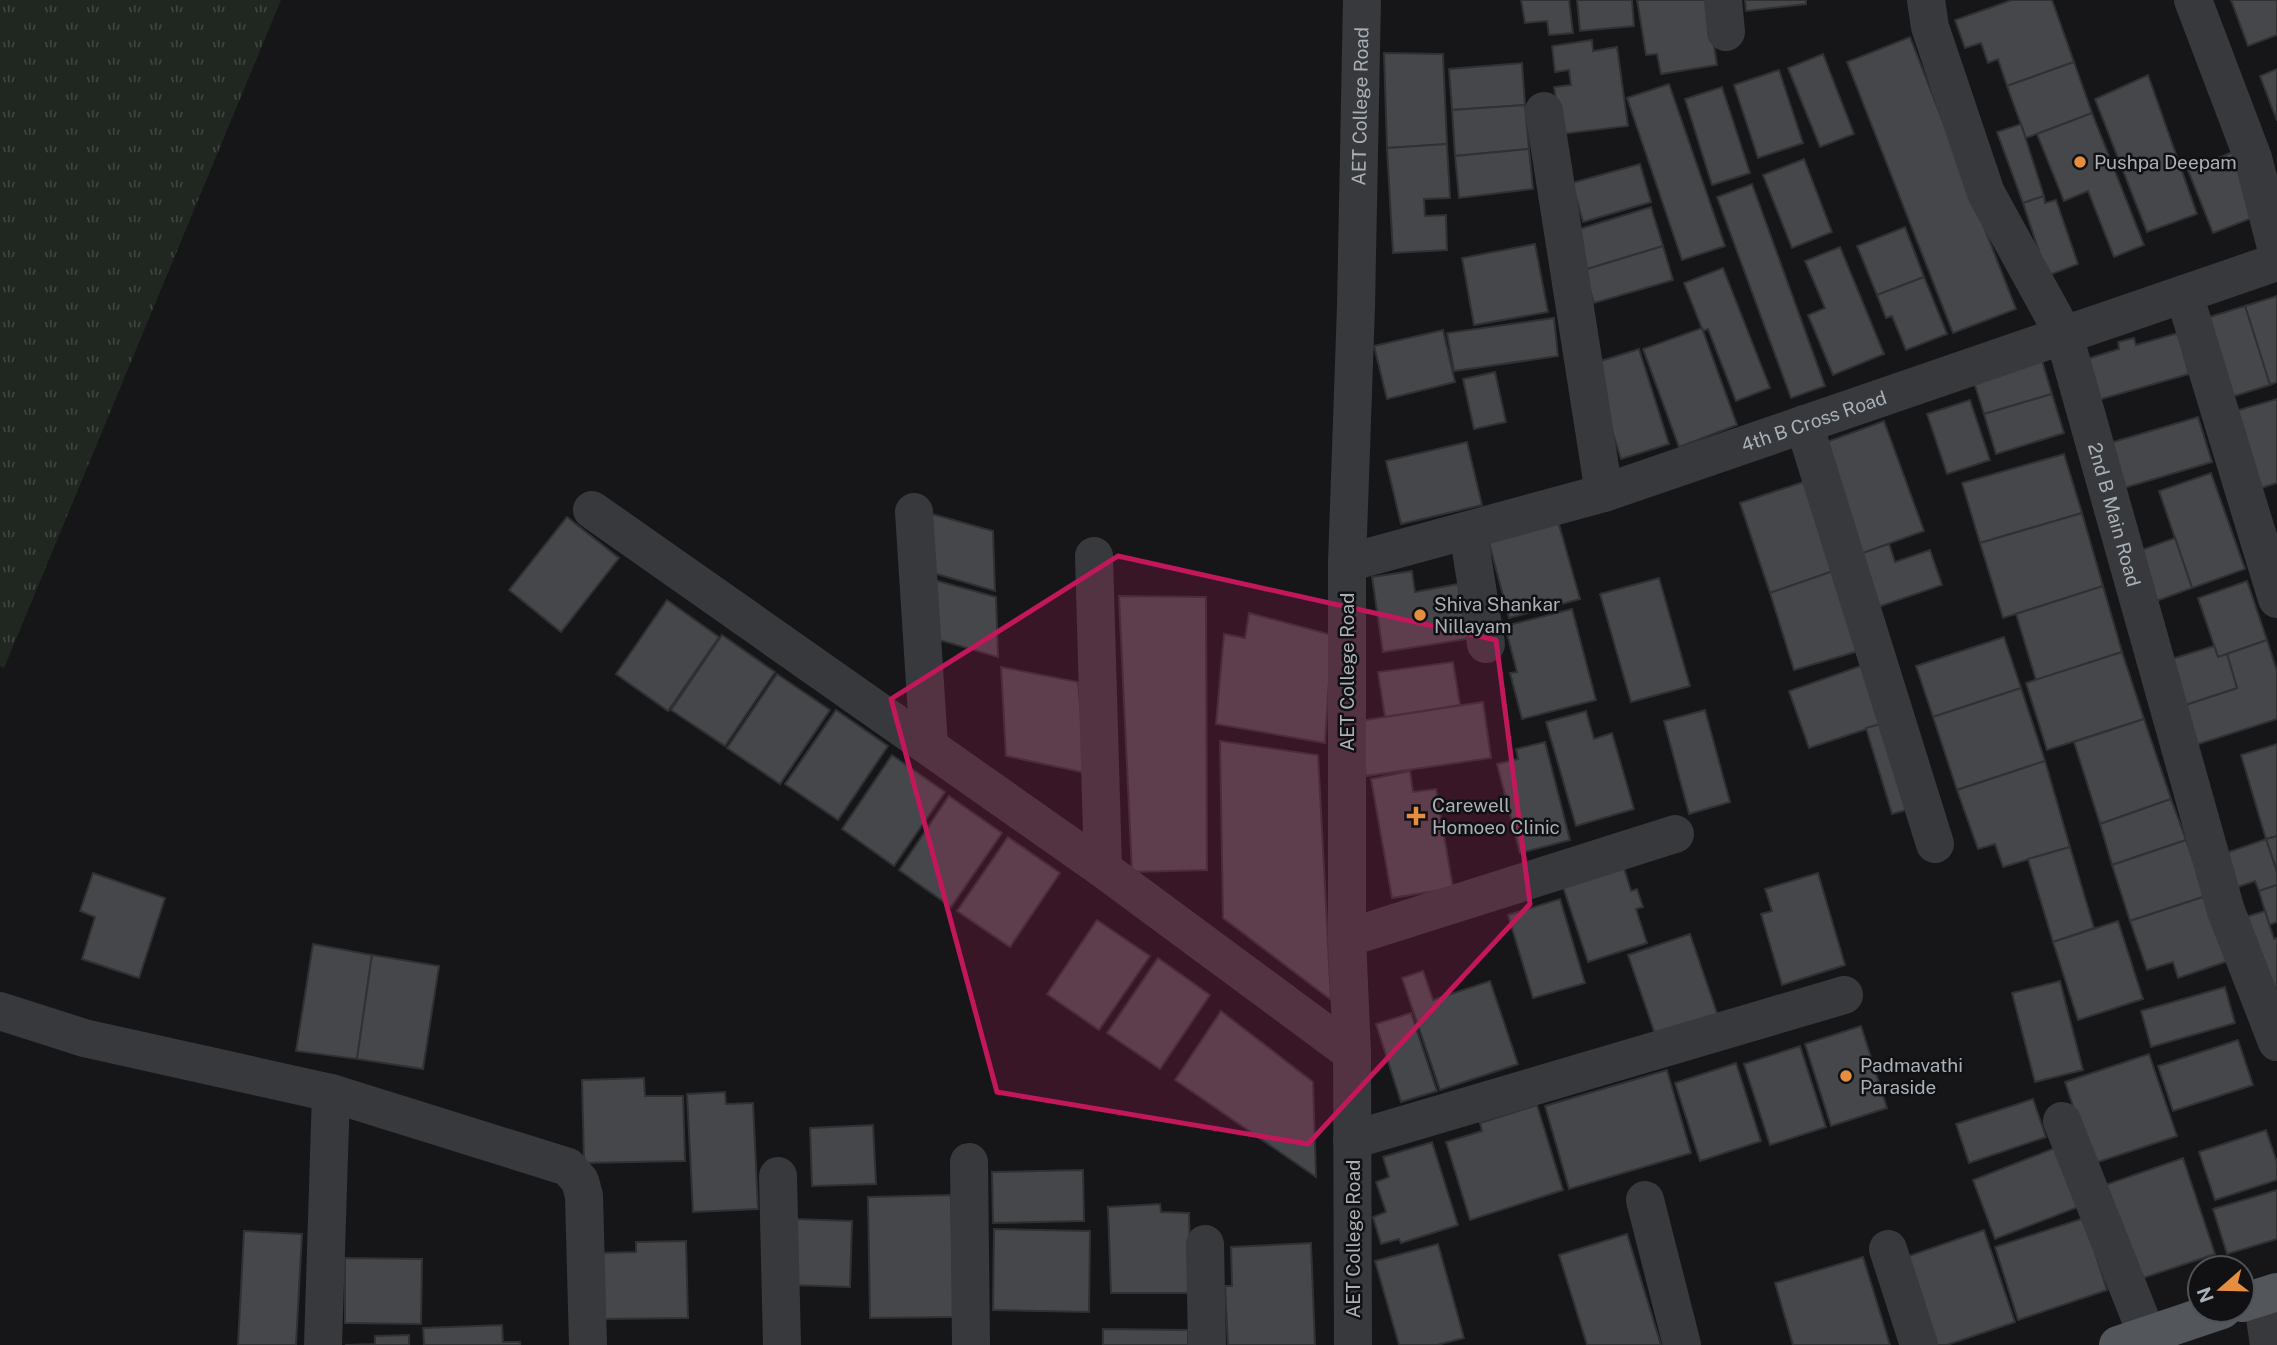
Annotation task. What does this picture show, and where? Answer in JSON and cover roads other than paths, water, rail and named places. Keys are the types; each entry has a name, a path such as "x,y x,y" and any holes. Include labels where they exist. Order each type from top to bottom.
{"main road":[{"path":"2132,1340 2186,1322"}],"street":[{"name":"AET College Road","path":"1353,1345 1352,1053 1347,938 1347,563 1356,306 1362,0"},
{"name":"2nd B Main Road","path":"1926,0 1930,27 1986,193 2064,335 2226,911 2277,1042"},
{"path":"2193,0 2253,158 2277,251"},
{"path":"1544,111 1604,493"},
{"name":"4th B Cross Road","path":"1347,563 1604,493 2277,262"},
{"path":"2184,294 2277,599"},
{"path":"1804,424 1935,844"},
{"path":"592,510 1103,869 1352,1053"},
{"path":"914,512 929,746"},
{"path":"1468,531 1486,644"},
{"path":"1094,556 1103,869"},
{"path":"1347,938 1675,834"},
{"path":"1352,1140 1844,995"},
{"path":"0,1011 84,1038 331,1093 568,1167 580,1181 584,1196 588,1345"},
{"path":"323,1345 331,1093"},
{"path":"2062,1121 2132,1340"},
{"path":"969,1162 971,1345"},
{"path":"778,1176 782,1345"},
{"path":"1645,1200 1682,1345"},
{"path":"1205,1244 1207,1345"},
{"path":"1888,1249 1919,1345"},
{"path":"2260,1297 2269,1345"}],"place":[{"name":"Pushpa Deepam","path":"2080,162"},
{"name":"Shiva Shankar Nillayam","path":"1420,615"},
{"name":"Carewell Homoeo Clinic","path":"1416,816"},
{"name":"Padmavathi Paraside","path":"1846,1076"}]}
